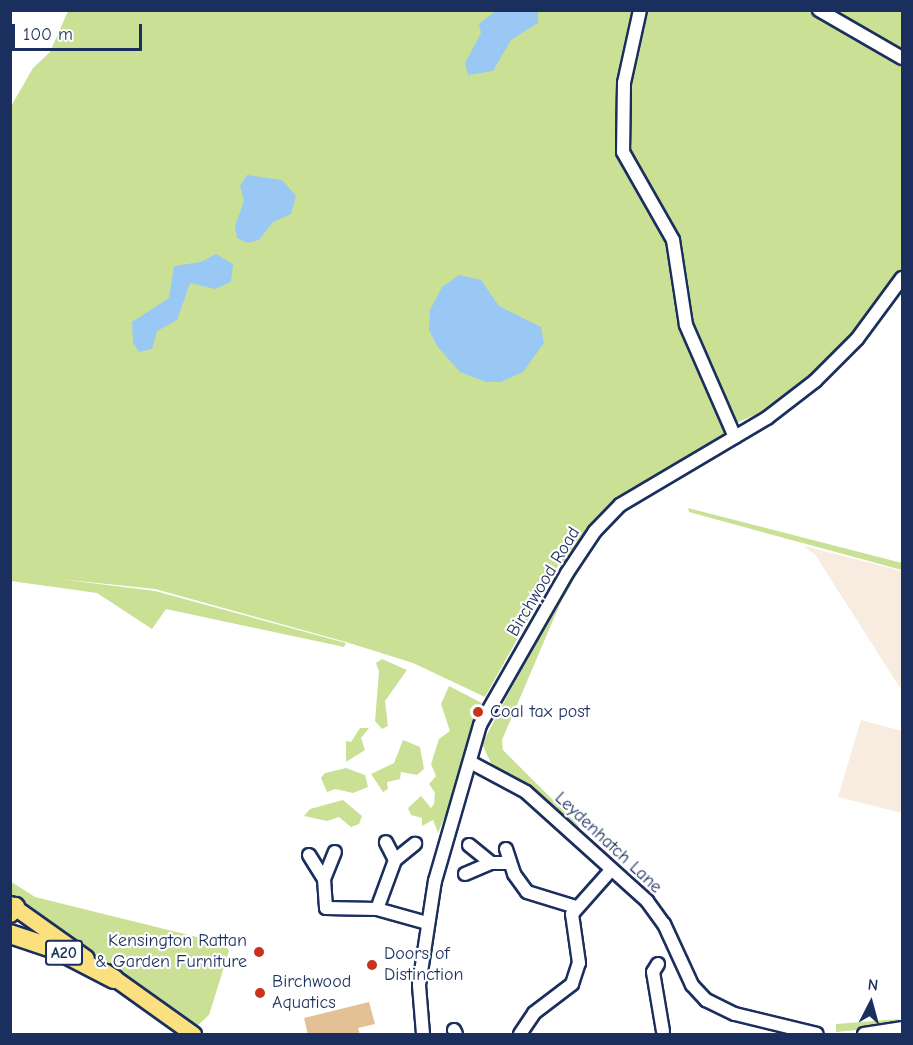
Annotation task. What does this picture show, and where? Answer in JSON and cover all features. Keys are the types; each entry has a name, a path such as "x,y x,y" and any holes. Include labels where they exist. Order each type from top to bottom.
{"highway":[{"name":"A20","path":"10,934 114,979"}],"main road":[{"path":"12,908 193,1035"}],"street":[{"path":"640,10 624,84 623,152 673,240 686,325 735,437"},
{"path":"819,10 842,27 903,58"},
{"name":"Birchwood Road","path":"423,1035 419,985 427,923 440,860 472,763 485,715 595,531 637,492 735,437 796,397 831,367 903,278"},
{"name":"Leydenhatch Lane","path":"472,763 526,792 611,870 664,924 692,985 706,1000 735,1014 817,1035"},
{"path":"386,842 395,860"},
{"path":"377,909 395,860 415,844"},
{"path":"469,845 491,863"},
{"path":"506,849 508,863 527,892 576,908"},
{"path":"335,852 324,879 326,908 377,909 427,923"},
{"path":"309,855 324,879"},
{"path":"465,874 491,863 508,863"},
{"path":"519,1034 534,1013 572,984 579,963 572,923 576,908 611,870"},
{"path":"651,969 665,1033"},
{"path":"864,1035 903,1028"}],"shaded area":[{"path":"804,546 902,571 902,691 816,556"},
{"path":"861,720 902,731 902,813 838,797"}],"green space":[{"path":"68,11 902,11 902,278 881,309 796,397 734,424 726,415 726,433 637,487 592,525 563,568 559,564 485,697 413,663 346,642 155,589 59,579 155,591 346,643 344,647 166,609 152,629 97,593 11,581 10,108 33,68 50,52"},
{"path":"688,508 902,563 902,570 689,512"},
{"path":"595,543 560,604 502,740 503,750 579,826 575,828 547,801 491,763 482,744 560,596"},
{"path":"382,659 407,670 385,701 388,726 382,729 375,721 379,672 376,663"},
{"path":"449,686 482,703 470,736 467,763 438,833 433,820 422,826 422,818 411,815 408,808 421,796 431,808 434,804 435,793 429,784 436,776 431,764 439,739 450,731 441,704"},
{"path":"360,728 369,728 361,738 365,750 346,762 346,741 351,742"},
{"path":"403,740 420,747 424,769 417,775 401,772 400,779 387,782 388,789 383,792 371,774 394,763"},
{"path":"346,768 365,775 368,787 353,793 335,789 327,792 321,778 325,773"},
{"path":"343,800 362,816 359,824 351,827 339,817 327,821 304,816 310,809"},
{"path":"10,881 35,897 225,944 229,951 209,1015 195,1028 11,898"},
{"path":"899,1019 888,1027 836,1032 836,1024"}],"water":[{"path":"497,10 538,11 538,23 511,40 493,71 468,75 465,63 481,33 479,24"},
{"path":"247,175 282,180 296,196 291,214 273,222 259,240 247,243 237,238 235,226 244,201 240,186"},
{"path":"216,254 233,264 231,282 215,289 190,283 177,320 157,331 152,349 139,352 133,343 132,322 169,298 174,266 201,262"},
{"path":"459,275 481,280 499,306 541,327 544,343 523,372 501,382 486,382 460,372 437,346 429,330 430,310 442,287"}],"building":[{"path":"369,1002 375,1024 358,1028 360,1035 308,1035 304,1018"}],"place":[{"name":"Coal tax post","path":"478,712"},
{"name":"Kensington Rattan & Garden Furniture","path":"259,952"},
{"name":"Doors of Distinction","path":"372,965"},
{"name":"Birchwood Aquatics","path":"260,993"}]}
